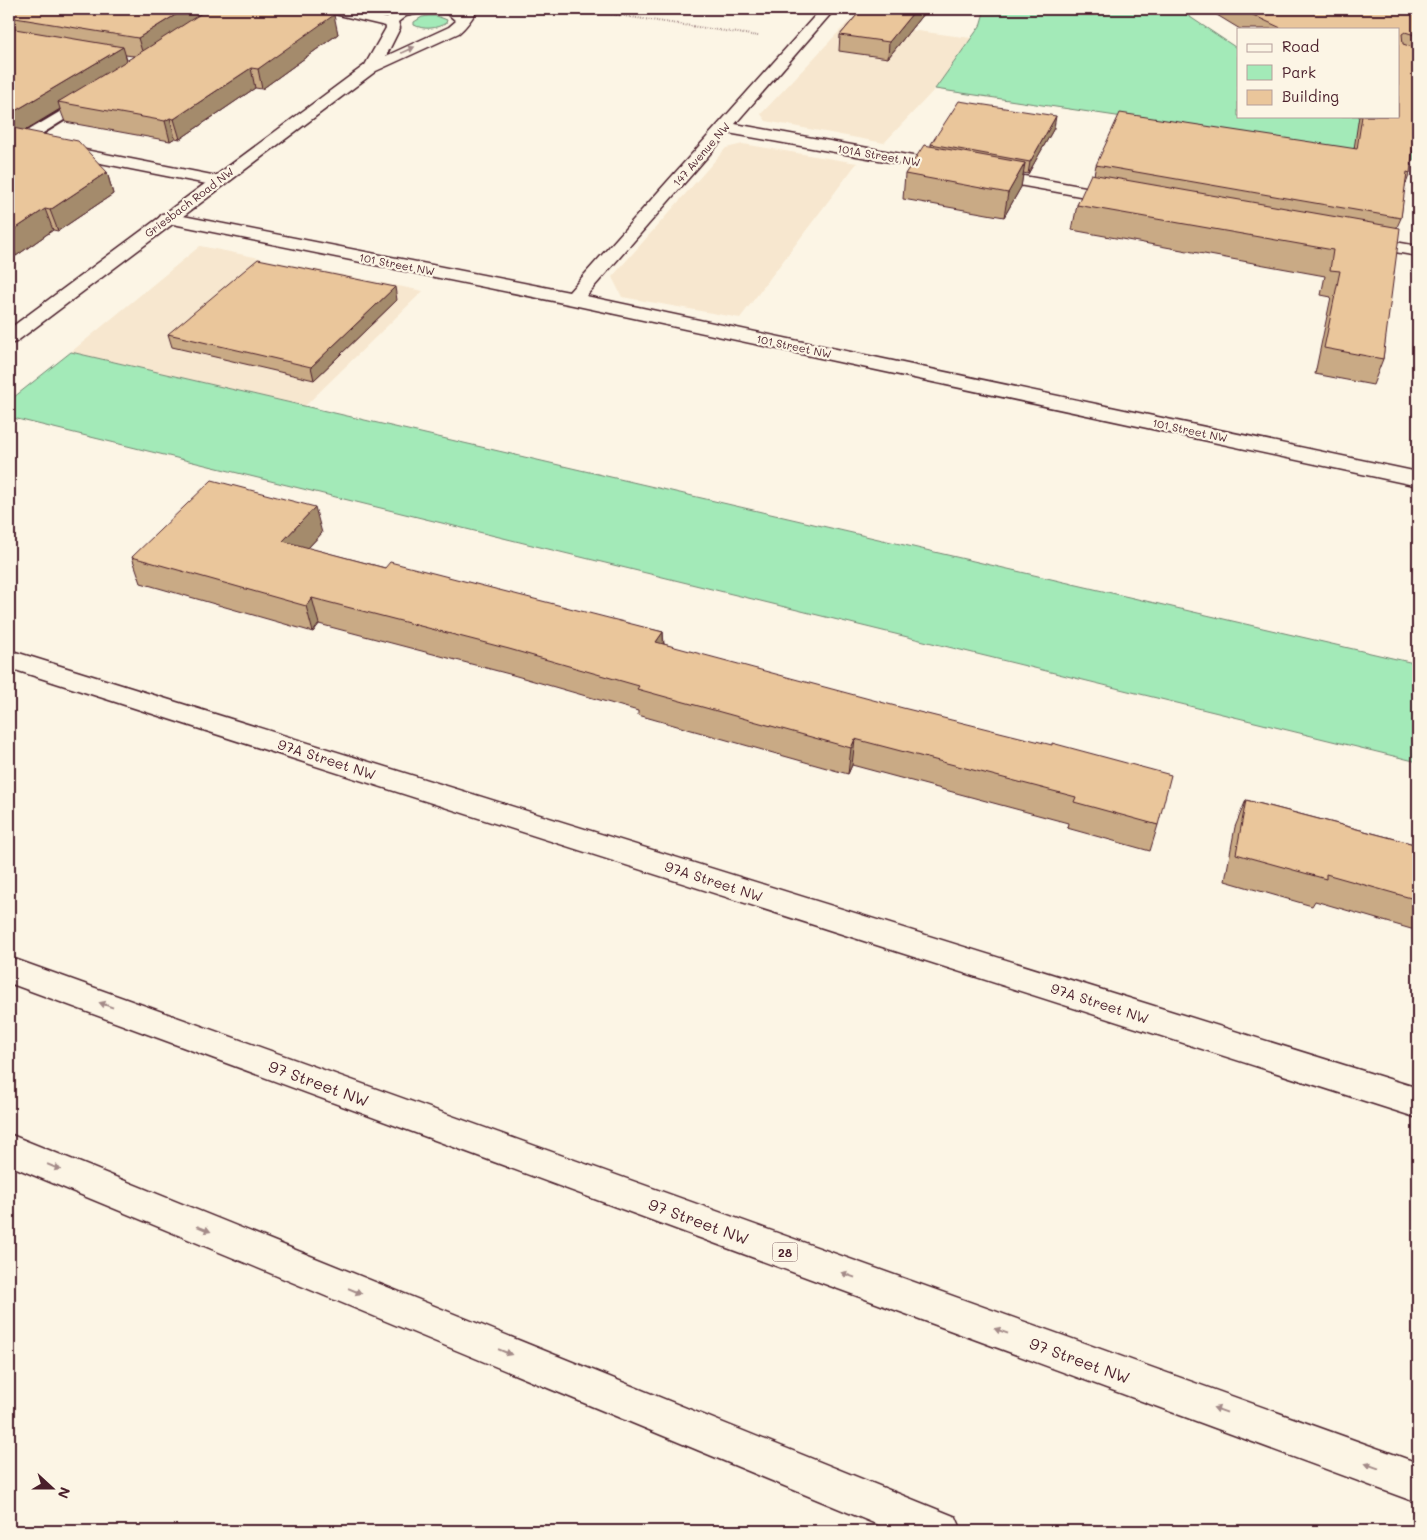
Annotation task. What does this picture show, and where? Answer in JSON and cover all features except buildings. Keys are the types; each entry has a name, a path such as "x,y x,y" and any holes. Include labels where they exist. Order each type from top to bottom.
{"street":[{"path":"331,9 400,30 445,33"},
{"path":"404,9 418,9"},
{"path":"400,30 394,17 401,13 418,9"},
{"name":"Griesbach Road NW","path":"9,338 371,68 460,26 467,13 443,9"},
{"name":"147 Avenue NW","path":"573,299 828,9"},
{"name":"Griesbach Road NW","path":"371,68 388,39 400,30"},
{"name":"101A Street NW","path":"724,127 1135,200"},
{"path":"12,143 217,181"},
{"name":"101 Street NW","path":"168,218 573,299 1418,479"},
{"path":"1340,237 1418,251"},
{"name":"97A Street NW","path":"9,658 1418,1103"},
{"name":"97 Street NW","path":"9,970 1418,1483"},
{"path":"9,1149 942,1531"}],"lane":[{"path":"12,143 98,93"}],"path":[{"path":"577,9 798,42"}],"shaded area":[{"path":"848,22 971,38 935,89 884,143 766,121 761,114"},
{"path":"743,144 857,163 740,318 622,297 612,277 726,148"},
{"path":"200,246 423,291 305,406 71,352"}],"green space":[{"path":"985,9 1178,9 1237,48 1237,118 1400,118 1400,113 1418,119 1418,161 935,89 980,26"},
{"path":"437,16 447,20 446,23 434,28 422,28 414,25 414,22 422,17"},
{"path":"71,352 1418,664 1418,762 9,417 9,401"}]}
